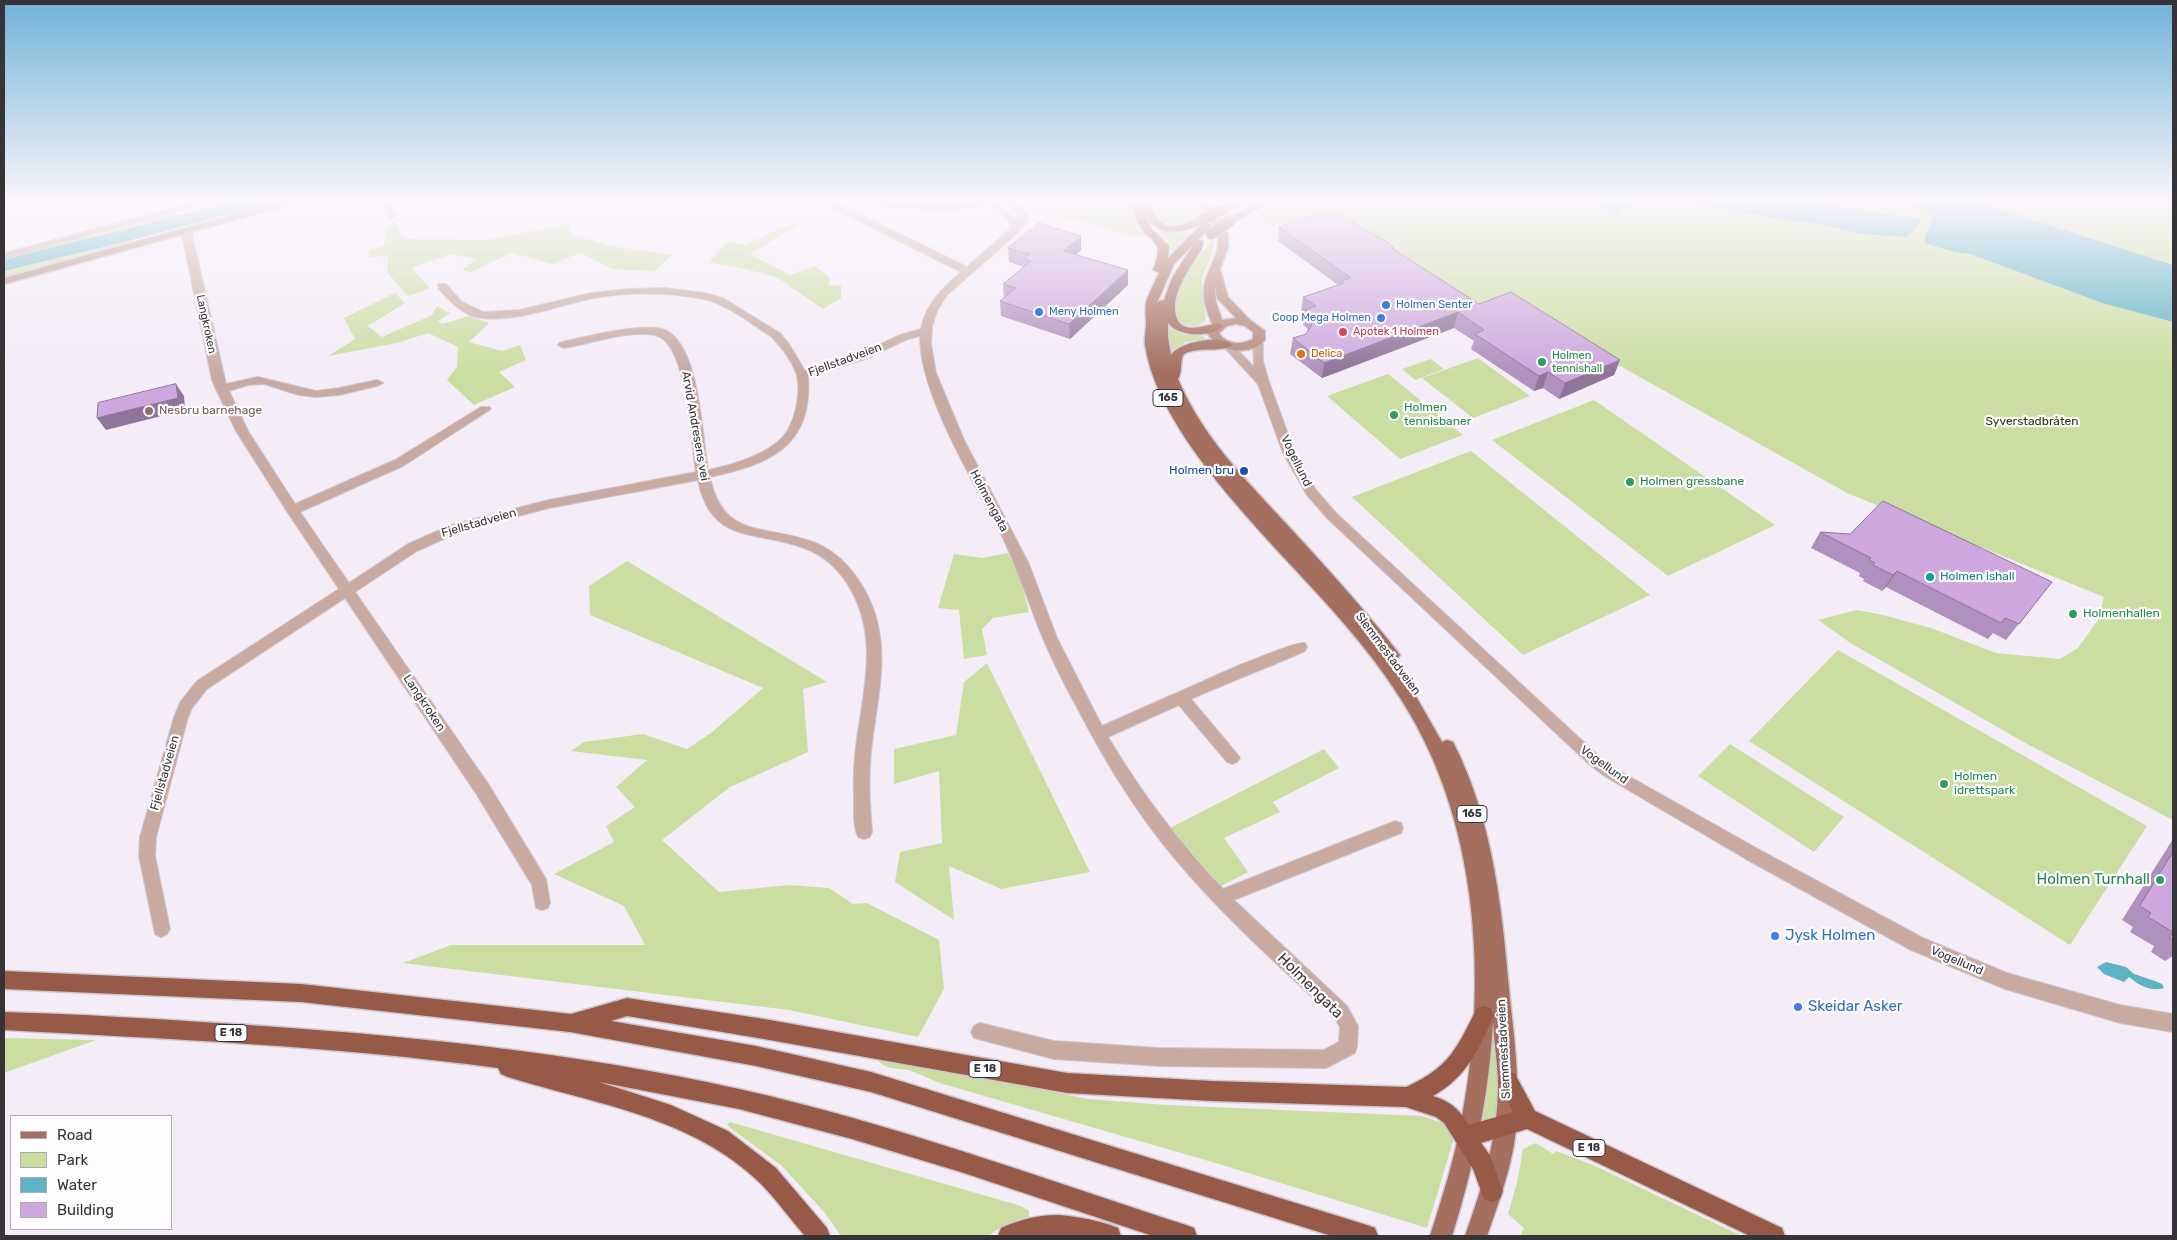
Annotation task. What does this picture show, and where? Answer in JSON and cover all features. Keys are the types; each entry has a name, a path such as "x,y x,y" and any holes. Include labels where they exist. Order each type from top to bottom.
{"highway":[{"name":"E 18","path":"4,980 301,993 570,1023 756,1056 871,1082 1367,1236"},
{"name":"E 18","path":"570,1023 627,1007 764,1029 1067,1083 1212,1091 1406,1097 1442,1108 1451,1116 1468,1137 1482,1163 1492,1191"},
{"name":"E 18","path":"1406,1097 1430,1088 1454,1070 1468,1050 1484,1015"},
{"name":"E 18","path":"4,1021 276,1036 458,1052 637,1079 738,1099 850,1127 1186,1236"},
{"name":"E 18","path":"458,1052 564,1084 617,1097 671,1115 720,1139 768,1176 819,1236"},
{"path":"1468,1137 1528,1118 1508,1081"},
{"name":"E 18","path":"1528,1118 1774,1236"},
{"path":"1009,1236 1023,1229 1053,1226 1088,1229 1110,1236"}],"main road":[{"path":"4,281 87,258"},
{"name":"165","path":"1158,286 1157,272 1164,258"},
{"name":"Slemmestadveien","path":"1173,258 1158,286 1150,332 1154,359 1170,404 1195,445 1233,492 1334,602 1396,676 1417,710 1435,746 1455,797 1474,867 1483,931 1484,1015 1480,1063 1468,1137 1441,1236"},
{"name":"Slemmestadveien","path":"1184,258 1178,265 1164,299 1162,327 1164,351 1172,380 1189,414 1213,450 1343,596 1393,656 1423,701 1446,744 1467,796 1484,859 1491,895 1508,1081 1506,1125 1492,1191 1476,1236"},
{"name":"165","path":"1192,258 1179,276 1170,303 1170,317 1177,327 1185,330 1204,330 1218,326"},
{"path":"1218,326 1209,287 1219,258"},
{"path":"1215,270 1223,298 1246,322 1259,331 1260,335 1258,341 1250,346 1227,346 1217,340 1213,333 1218,326 1226,322 1246,322"},
{"name":"165","path":"1172,380 1176,370 1178,352 1198,345 1227,346"}],"street":[{"name":"Langkroken","path":"192,258 218,380 242,431 292,510 483,790 540,884 542,904"},
{"path":"941,258 967,271"},
{"name":"Holmengata","path":"980,1032 1054,1050 1158,1057 1326,1059 1348,1047 1349,1026 1341,1012 1220,898 1160,829 1126,781 1064,668 1018,556 984,495 947,417 928,365 925,331 936,302 982,258"},
{"path":"442,286 458,304 480,315 520,313 591,296 627,292 665,291 706,296 719,300 776,335 784,344 802,376"},
{"name":"Fjellstadveien","path":"161,929 147,856 148,837 180,717 186,705 202,685 388,562 453,528 581,498 702,474 756,458 787,440 795,428 804,388 802,376 861,357 904,337 925,331"},
{"name":"Arvid Andresens vei","path":"563,345 636,332 662,332 669,337 681,357 688,378 702,474 707,497 714,509 724,519 743,530 809,545 830,556 843,567 854,583 867,610 875,647 874,683 863,753 861,788 864,832"},
{"name":"Vogellund","path":"1258,341 1258,361 1262,382 1289,453 1311,492 1332,516 1596,762 1611,773 1752,854 1917,944 2005,981 2066,998"},
{"name":"Vogellund","path":"1227,346 1262,382"},
{"path":"222,388 246,382 264,381 316,394 334,393 377,383"},
{"path":"292,510 399,463 485,409"},
{"path":"1099,734 1300,647"},
{"path":"1181,697 1232,758"},
{"path":"1220,898 1395,828"},
{"path":"2066,998 2120,1014 2173,1023"}],"green space":[{"path":"4,258 74,258 4,277"},
{"path":"388,258 440,258 411,268 430,288 408,296 387,272"},
{"path":"471,258 501,258 471,272 462,270 477,259"},
{"path":"530,258 568,258 552,264"},
{"path":"590,258 669,258 654,271 612,269"},
{"path":"713,258 757,258 790,275 815,266 830,278 829,285 841,286 841,298 823,309 778,278 742,268 709,262"},
{"path":"1198,258 1210,258 1202,281 1206,320 1193,326 1178,319 1174,309 1181,284"},
{"name":"Syverstadbråten","path":"1383,258 1980,258 2102,303 2173,322 2173,820 2029,745 1852,644 1818,620 1857,610 1931,628 1996,653 2060,659 2078,648 2098,620 2104,597 1847,493 1595,352 1476,315"},
{"path":"2151,258 2173,258 2173,265"},
{"path":"395,293 405,303 368,326 382,337 432,315 437,306 450,313 438,321 442,324 469,316 489,323 469,342 502,351 520,345 526,360 499,372 515,387 474,405 447,380 457,367 458,347 428,333 397,343 328,356 355,339 344,318"},
{"path":"1166,327 1184,335 1203,336 1206,339 1186,342 1169,353"},
{"path":"1478,358 1530,396 1473,418 1422,378"},
{"path":"1431,359 1444,369 1415,380 1402,369"},
{"name":"Holmen tennisbaner","path":"1388,374 1463,435 1400,459 1327,396"},
{"name":"Holmen gressbane","path":"1594,400 1775,525 1668,576 1492,440"},
{"path":"1471,451 1650,595 1523,655 1352,497"},
{"path":"1008,553 1020,577 1029,612 993,618 982,629 987,655 964,659 959,610 938,608 954,554 982,558"},
{"path":"627,561 827,682 803,689 808,752 730,787 662,840 719,892 789,885 829,888 853,904 867,903 939,940 944,989 918,1037 789,1010 403,963 451,945 645,945 624,906 554,874 614,842 606,826 635,807 616,787 647,760 571,751 584,742 643,734 687,749 711,733 763,688 590,615 589,586"},
{"name":"Holmen idrettspark","path":"1838,650 2147,826 2070,945 1749,741"},
{"path":"987,663 1090,872 1001,889 949,866 954,920 895,882 900,852 942,843 939,771 894,784 894,749 956,735 964,682"},
{"path":"1730,744 1844,817 1814,852 1698,776"},
{"path":"1324,749 1339,768 1273,802 1280,812 1224,838 1248,872 1221,886 1170,828"},
{"path":"1494,1028 1500,1063 1497,1122 1479,1126 1491,1055 1492,1030"},
{"path":"4,1038 96,1040 4,1073"},
{"path":"882,1058 1088,1099 1166,1105 1422,1116 1445,1124 1454,1138 1427,1228 1219,1164 943,1084 908,1070 884,1066 878,1060"},
{"path":"730,1122 1021,1206 1029,1211 1029,1217 1008,1224 989,1236 841,1236 825,1213 781,1165 730,1128 727,1124"},
{"path":"1536,1143 1553,1154 1556,1151 1593,1165 1742,1236 1520,1236 1524,1228 1508,1214 1517,1183 1523,1149"}],"water":[{"path":"1980,258 2151,258 2173,265 2173,322 2102,303"},
{"path":"2106,962 2126,967 2134,974 2162,984 2164,988 2150,988 2136,983 2129,977 2124,982 2104,974 2097,967"}],"building":[{"path":"1086,258 1128,270 1069,324 1000,301 1016,288 1003,284 1031,261 1024,259"},
{"path":"1323,258 1407,258 1479,304 1511,292 1620,360 1565,383 1548,372 1539,376 1475,334 1484,330 1458,312 1324,363 1293,338 1306,334 1316,318 1305,310 1316,306 1303,297 1344,283 1341,281 1351,278"},
{"path":"176,384 178,398 97,418 98,403"},
{"name":"Holmen ishall","path":"1883,501 2052,582 2019,624 2005,618 2001,623 1897,571 1893,575 1873,565 1875,563 1869,560 1871,558 1820,532 1850,534"},
{"path":"2173,852 2173,932 2148,917 2151,913 2140,906"},
{"path":"2173,932 2173,940 2169,938"}],"waterway":[{"path":"4,265 31,258"}],"place":[{"name":"Holmen Senter","path":"1386,305"},
{"name":"Meny Holmen","path":"1039,312"},
{"name":"Coop Mega Holmen","path":"1381,318"},
{"name":"Apotek 1 Holmen","path":"1343,332"},
{"name":"Delica","path":"1301,354"},
{"name":"Holmen tennishall","path":"1542,362"},
{"name":"Nesbru barnehage","path":"149,411"},
{"name":"Holmen tennisbaner","path":"1394,415"},
{"name":"Holmen bru","path":"1244,471"},
{"name":"Holmen gressbane","path":"1630,482"},
{"name":"Holmen ishall","path":"1930,577"},
{"name":"Holmenhallen","path":"2073,614"},
{"name":"Holmen idrettspark","path":"1944,784"},
{"name":"Holmen Turnhall","path":"2160,880"},
{"name":"Jysk Holmen","path":"1775,936"},
{"name":"Skeidar Asker","path":"1798,1007"}]}
